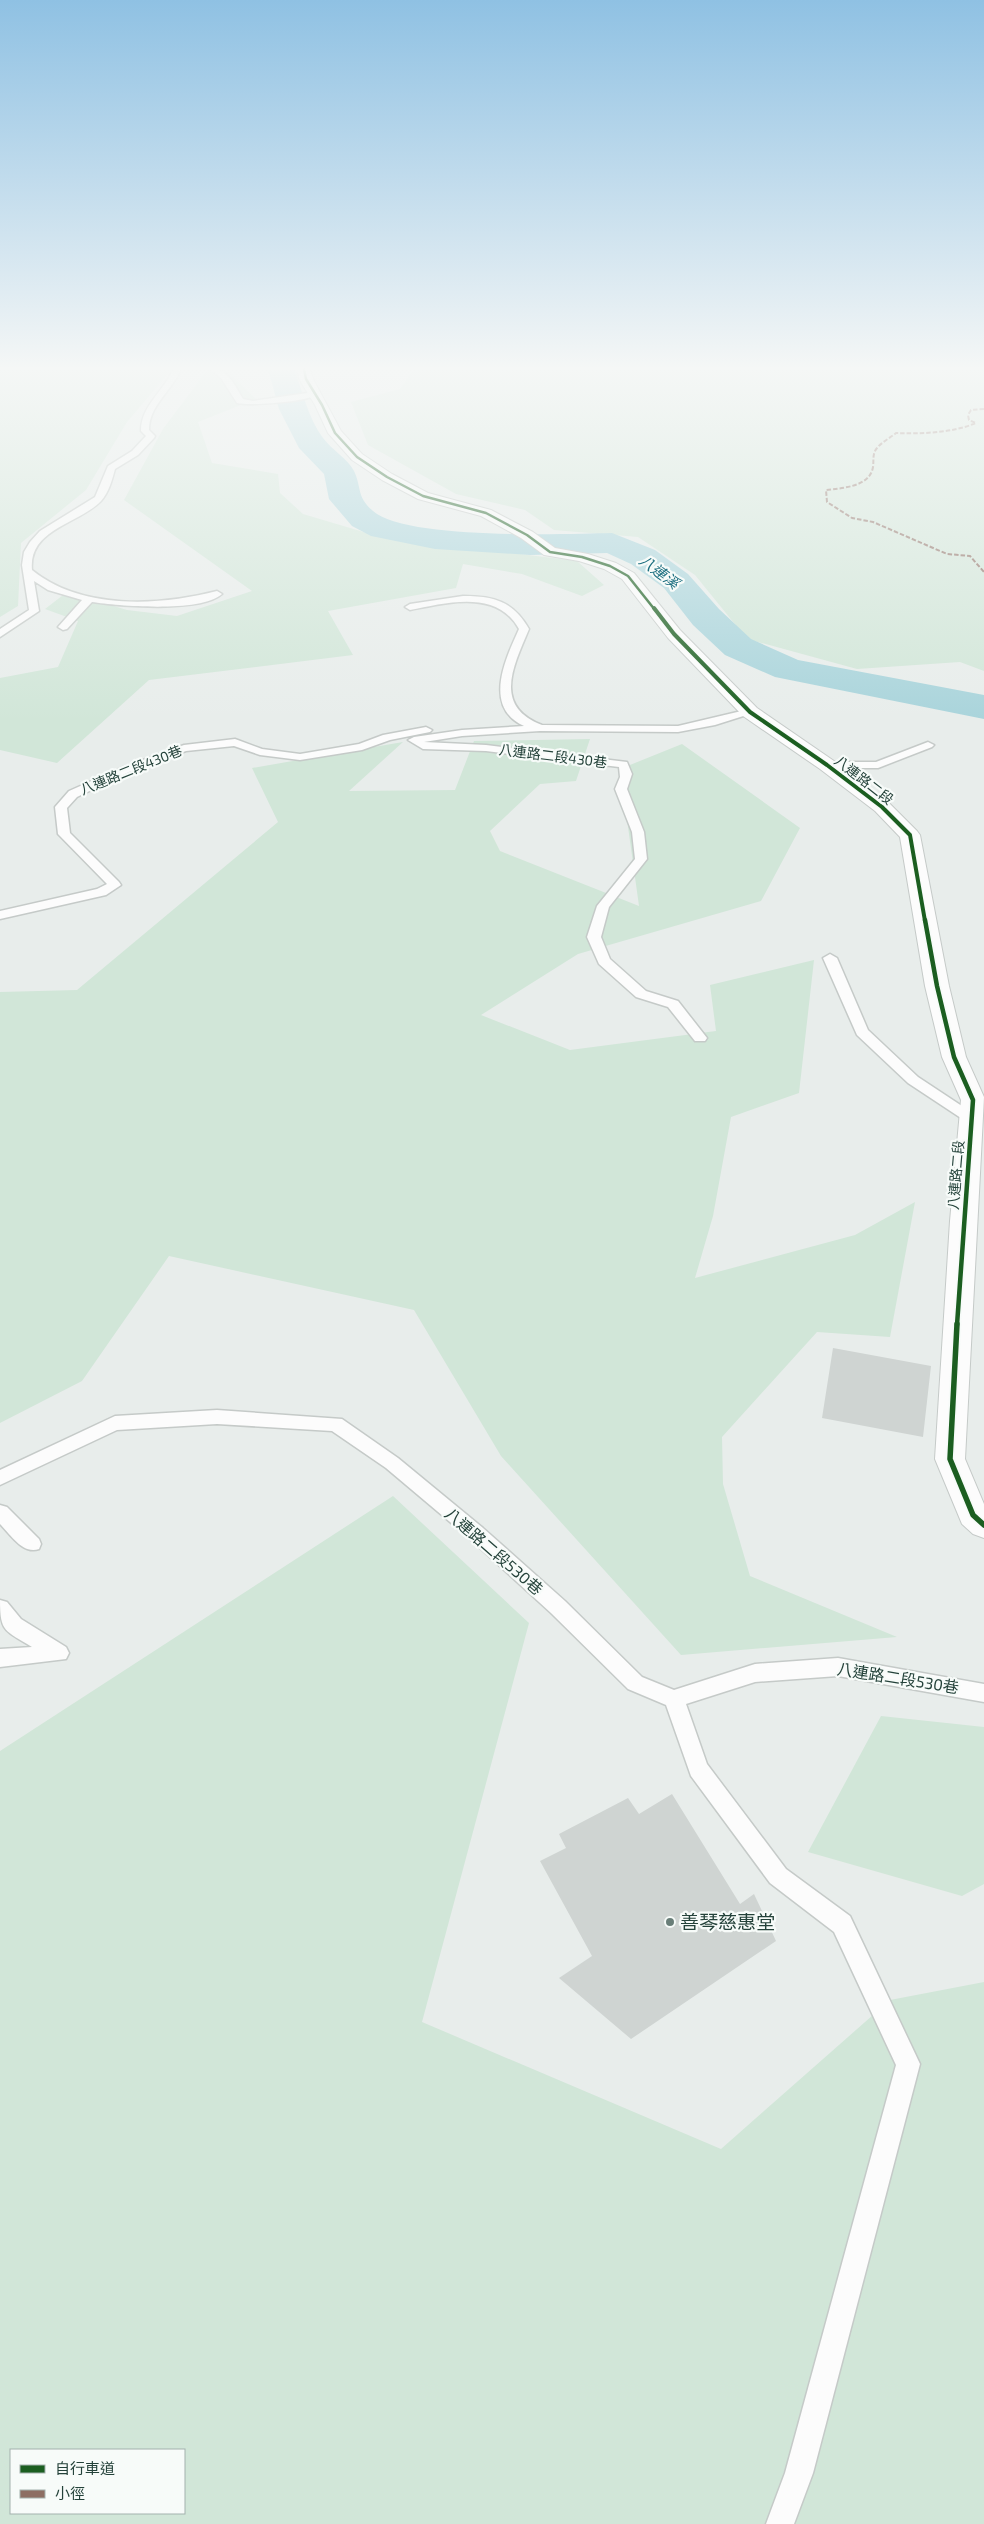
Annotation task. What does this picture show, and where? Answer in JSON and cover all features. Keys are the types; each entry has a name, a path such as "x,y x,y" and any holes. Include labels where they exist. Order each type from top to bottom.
{"street":[{"name":"八連路二段","path":"407,487 423,496 486,513 527,535 550,552 582,557 610,566 628,576 674,634 750,712 827,765 882,807 910,835 937,986 954,1057 974,1100 964,1221 950,1459 973,1515 984,1526"}],"lane":[{"path":"0,634 34,611 27,565 30,549 44,532 97,501 106,487"},
{"path":"29,572 51,588 88,600 153,605 205,600 217,594"},
{"name":"八連路二段430巷","path":"410,606 463,598 486,599 513,612 524,629 504,677 505,697 520,719 540,728"},
{"path":"63,627 88,600"},
{"name":"八連路二段430巷","path":"700,1038 673,1004 641,994 604,961 594,937 603,906 641,859 641,849 636,828 621,789 627,778 627,770 623,764 556,758 486,748 423,746 414,740 540,728 678,729 711,723 750,712"},
{"name":"八連路二段430巷","path":"0,915 101,892 114,884 64,834 61,807 72,794 125,770 184,748 235,742 260,752 300,758 362,747 386,738 447,726 508,730"},
{"path":"827,765 878,765 928,745"},
{"path":"830,958 862,1032 913,1080 972,1119"},
{"name":"八連路二段530巷","path":"0,1478 115,1423 216,1417 336,1424 392,1463 476,1534 558,1607 635,1683 674,1700 755,1673 838,1667 984,1692"},
{"path":"0,1512 32,1544"},
{"path":"0,1608 14,1625 58,1653 0,1658"},
{"path":"674,1700 698,1769 721,1800 778,1876 842,1924 908,2064 799,2473 780,2524"}],"green space":[{"path":"0,487 88,487 21,543 18,606 0,617"},
{"path":"131,487 279,487 280,493 303,514 377,536 577,561 604,585 582,596 522,574 463,564 456,588 328,611 353,655 149,680 57,763 0,750 0,678 58,667 78,621 45,609 67,592 127,610 177,616 252,591 124,500"},
{"path":"443,487 984,487 984,671 960,662 857,669 747,639 695,575 638,537 554,530 525,510 456,494"},
{"path":"590,739 576,781 540,784 490,831 500,851 639,906 620,769 682,744 800,828 761,901 578,954 481,1015 570,1050 716,1031 710,985 814,960 799,1093 731,1117 713,1216 695,1278 855,1235 915,1202 890,1337 817,1332 722,1437 723,1484 750,1576 897,1637 681,1655 501,1456 414,1310 169,1256 82,1381 0,1423 0,992 77,990 278,822 252,768 403,742 349,791 455,790 474,741"},
{"path":"393,1496 529,1623 422,2022 721,2149 890,2000 984,1982 984,2524 0,2524 0,1751"},
{"path":"881,1716 984,1727 984,1884 962,1896 808,1852"}],"building":[{"path":"833,1348 931,1366 923,1437 822,1418"},
{"name":"善琴慈惠堂","path":"672,1794 740,1904 754,1894 776,1941 631,2039 559,1978 592,1956 540,1861 566,1848 559,1834 628,1798 639,1814"}],"waterway":[{"name":"八連溪","path":"342,487 345,499 363,519 383,529 435,539 530,545 612,543 643,557 676,581 706,617 738,647 788,669 984,707"}],"marked path":[{"path":"848,487 826,490 827,502 852,518 873,522 947,554 970,556 984,572"}],"cycle path":[{"path":"406,487 423,496 486,513 527,535 550,552 582,557 610,566 628,576 674,634 750,712 827,765 882,807 910,835 937,986 954,1057 973,1100 963,1221 950,1459 973,1515 984,1525"}],"place":[{"name":"善琴慈惠堂","path":"670,1922"}]}
